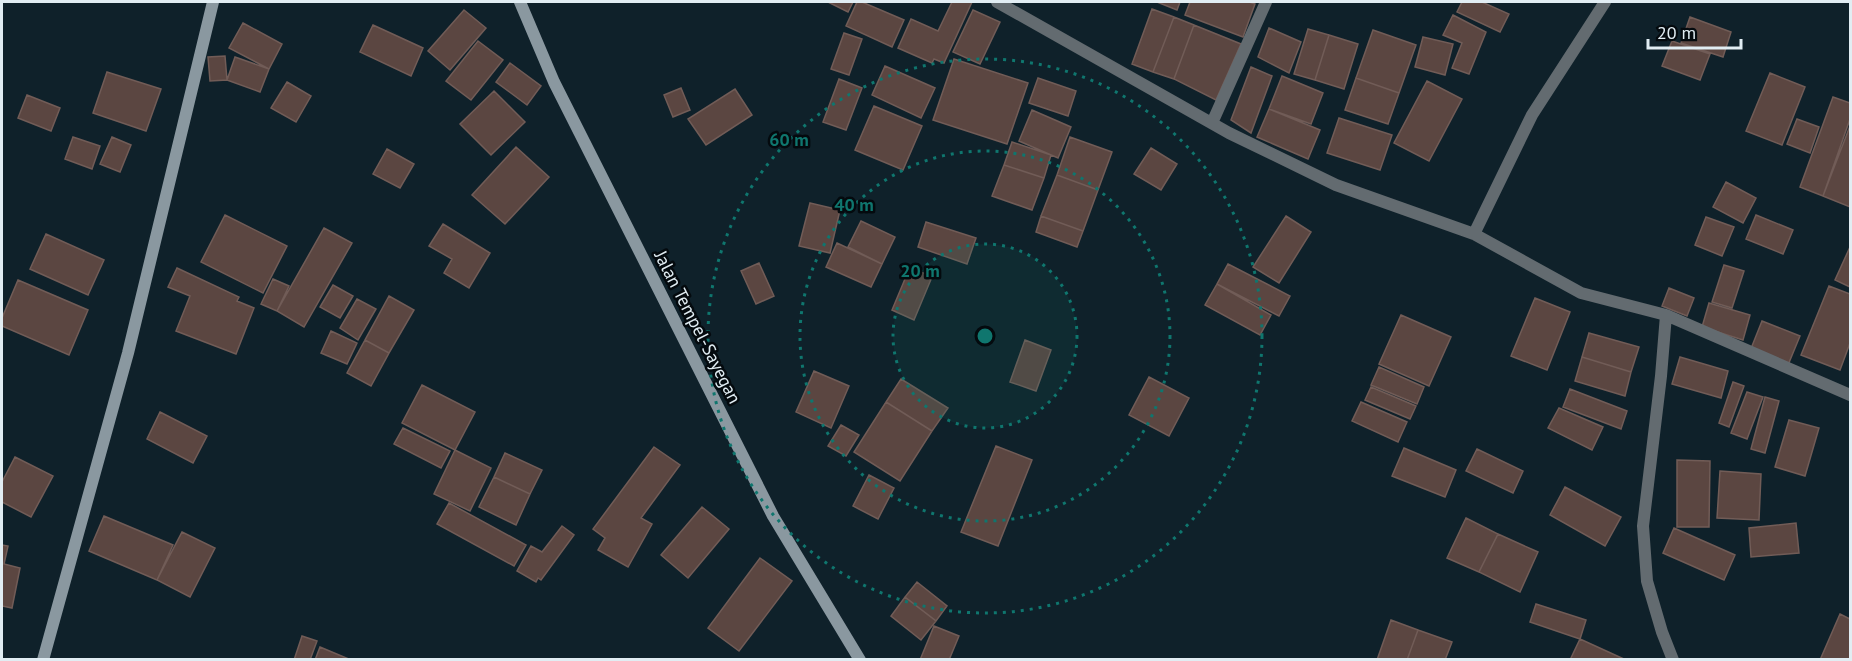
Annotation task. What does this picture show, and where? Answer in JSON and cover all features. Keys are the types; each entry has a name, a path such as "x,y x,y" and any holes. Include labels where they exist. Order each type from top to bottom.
{"main road":[{"path":"43,660 129,353 213,2"},
{"name":"Jalan Tempel-Sayegan","path":"520,2 554,82 773,516 860,660"}],"street":[{"path":"997,2 1212,123 1336,185 1474,234 1581,293 1666,315 1851,395"},
{"path":"1212,123 1266,2"},
{"path":"1474,234 1532,115 1605,2"},
{"path":"1666,315 1661,376 1642,526 1647,581 1673,660"}],"building":[{"path":"828,2 853,2 848,12"},
{"path":"857,2 904,20 892,47 846,26"},
{"path":"952,2 972,2 944,63 934,59 932,63 898,48 911,19 938,31"},
{"path":"1157,2 1180,2 1177,10"},
{"path":"1190,2 1249,2 1255,4 1243,37 1185,15"},
{"path":"1462,2 1482,2 1509,14 1500,32 1457,12"},
{"path":"1152,9 1174,17 1153,72 1132,64"},
{"path":"464,10 486,28 450,70 428,51"},
{"path":"973,10 1000,22 980,64 953,52"},
{"path":"1453,15 1486,32 1469,74 1452,68 1462,43 1443,35"},
{"path":"1174,17 1194,25 1174,79 1153,72"},
{"path":"1690,17 1731,32 1723,57 1681,43"},
{"path":"243,23 282,44 269,69 229,48"},
{"path":"373,25 423,48 411,76 360,52"},
{"path":"1194,25 1241,44 1216,100 1174,79"},
{"path":"1269,28 1301,42 1289,73 1258,57"},
{"path":"1308,29 1329,35 1315,80 1294,74"},
{"path":"1373,30 1416,45 1399,93 1356,78"},
{"path":"844,33 862,39 849,75 831,69"},
{"path":"1329,35 1358,44 1344,89 1315,80"},
{"path":"1423,37 1453,44 1445,75 1415,67"},
{"path":"478,41 503,60 471,100 446,81"},
{"path":"1672,41 1710,54 1700,80 1662,66"},
{"path":"225,56 227,80 210,81 208,57"},
{"path":"235,57 269,69 260,92 227,80"},
{"path":"954,59 1028,83 1007,144 933,120"},
{"path":"510,63 541,86 527,105 496,82"},
{"path":"885,66 935,88 921,118 872,95"},
{"path":"1251,67 1272,76 1251,133 1231,120"},
{"path":"107,72 161,89 146,131 93,113"},
{"path":"1770,73 1805,87 1782,145 1746,131"},
{"path":"1282,76 1323,93 1311,124 1269,109"},
{"path":"1038,78 1076,91 1068,116 1029,103"},
{"path":"1356,78 1399,93 1388,124 1345,110"},
{"path":"839,79 862,88 846,130 823,122"},
{"path":"1427,81 1462,99 1429,161 1394,143"},
{"path":"287,82 311,96 296,122 271,108"},
{"path":"681,88 690,110 673,117 664,95"},
{"path":"735,89 752,115 706,145 688,119"},
{"path":"494,91 525,122 491,155 460,124"},
{"path":"27,95 60,108 51,131 18,118"},
{"path":"1833,97 1850,103 1850,119 1823,196 1800,187"},
{"path":"874,106 922,126 903,170 855,150"},
{"path":"1269,109 1320,130 1308,159 1257,137"},
{"path":"1032,110 1071,127 1058,158 1019,141"},
{"path":"1339,118 1392,135 1380,170 1327,153"},
{"path":"1797,119 1819,127 1810,153 1787,144"},
{"path":"1850,126 1850,207 1823,196"},
{"path":"73,137 100,146 92,169 65,159"},
{"path":"112,137 131,145 120,172 100,164"},
{"path":"1070,137 1112,152 1098,190 1057,175"},
{"path":"1012,142 1051,155 1044,178 1004,165"},
{"path":"516,147 549,177 505,224 472,195"},
{"path":"1151,148 1177,164 1161,190 1134,174"},
{"path":"387,149 414,164 400,188 373,174"},
{"path":"1004,165 1044,178 1032,210 992,196"},
{"path":"1057,175 1098,190 1083,231 1041,216"},
{"path":"1726,182 1756,198 1743,223 1713,207"},
{"path":"810,203 840,210 830,253 799,246"},
{"path":"225,215 287,246 263,293 201,262"},
{"path":"1756,215 1793,230 1783,254 1746,239"},
{"path":"1041,216 1083,231 1077,247 1036,232"},
{"path":"1286,216 1311,232 1279,283 1253,267"},
{"path":"1706,217 1734,227 1722,256 1695,245"},
{"path":"861,221 895,237 882,264 848,247"},
{"path":"926,222 976,238 967,264 918,247"},
{"path":"443,224 490,253 469,288 444,273 452,259 429,246"},
{"path":"324,228 352,243 304,327 277,311"},
{"path":"46,234 104,260 88,295 30,269"},
{"path":"837,243 882,264 871,287 826,267"},
{"path":"1850,247 1850,287 1835,280"},
{"path":"759,263 774,296 756,304 741,271"},
{"path":"1228,264 1290,296 1279,316 1217,284"},
{"path":"1724,265 1744,271 1732,308 1712,302"},
{"path":"910,267 932,277 914,320 892,310"},
{"path":"177,268 239,297 237,301 254,308 236,354 176,331 190,296 168,287"},
{"path":"273,279 289,286 277,311 261,304"},
{"path":"18,280 88,310 69,355 2,326 2,318"},
{"path":"1217,284 1271,315 1260,335 1205,305"},
{"path":"333,285 353,296 340,318 320,307"},
{"path":"1829,286 1850,294 1850,343 1840,370 1801,355"},
{"path":"1669,288 1694,298 1687,316 1662,306"},
{"path":"389,296 414,310 389,353 365,340"},
{"path":"1535,298 1570,312 1547,370 1511,356"},
{"path":"357,299 376,309 358,340 340,328"},
{"path":"1709,303 1750,315 1743,340 1702,327"},
{"path":"1401,315 1451,337 1429,386 1379,364"},
{"path":"1762,321 1800,336 1788,365 1750,351"},
{"path":"331,331 357,343 347,364 321,353"},
{"path":"1589,333 1639,347 1631,372 1582,357"},
{"path":"365,340 389,353 371,386 347,373"},
{"path":"1025,340 1051,350 1036,391 1010,382"},
{"path":"1582,357 1631,372 1625,396 1575,381"},
{"path":"1680,357 1728,371 1721,398 1672,384"},
{"path":"1379,367 1424,387 1417,404 1371,385"},
{"path":"814,371 849,386 831,428 796,412"},
{"path":"1149,377 1189,398 1169,436 1129,415"},
{"path":"901,379 948,408 932,431 886,402"},
{"path":"1733,382 1744,386 1729,427 1719,423"},
{"path":"422,385 475,412 455,450 402,423"},
{"path":"1371,387 1416,406 1410,419 1365,400"},
{"path":"1570,389 1627,411 1621,429 1563,407"},
{"path":"1747,392 1763,397 1747,439 1731,433"},
{"path":"1765,397 1779,401 1765,453 1751,449"},
{"path":"886,402 932,431 900,481 854,452"},
{"path":"1361,402 1407,422 1398,442 1352,421"},
{"path":"1559,408 1603,427 1592,450 1548,428"},
{"path":"160,412 207,436 193,463 147,439"},
{"path":"1789,420 1819,428 1805,476 1775,467"},
{"path":"841,425 859,435 846,456 828,446"},
{"path":"403,428 450,451 441,468 394,444"},
{"path":"996,446 1032,460 998,546 961,532"},
{"path":"654,447 680,465 641,518 652,524 628,567 598,550 605,538 593,529"},
{"path":"1404,448 1456,470 1445,497 1392,476"},
{"path":"1477,449 1523,471 1513,493 1466,471"},
{"path":"455,450 491,468 470,511 434,494"},
{"path":"505,453 542,470 530,494 494,477"},
{"path":"15,457 53,476 31,517 2,502 2,482"},
{"path":"1677,460 1710,461 1709,527 1677,527"},
{"path":"1720,471 1761,474 1759,520 1717,518"},
{"path":"869,475 894,488 878,519 853,506"},
{"path":"494,477 530,494 516,525 479,507"},
{"path":"1565,487 1621,517 1605,546 1550,515"},
{"path":"449,503 526,545 514,566 437,524"},
{"path":"702,507 729,529 688,578 661,555"},
{"path":"104,516 173,545 157,580 89,551"},
{"path":"1466,518 1498,534 1479,572 1447,558"},
{"path":"1796,523 1799,553 1751,557 1749,528"},
{"path":"562,526 574,535 541,580 538,578 536,582 517,571 531,546 542,552"},
{"path":"1674,528 1735,555 1724,580 1663,553"},
{"path":"182,532 215,548 190,597 157,580"},
{"path":"1498,534 1538,552 1520,592 1479,572"},
{"path":"2,545 8,546 4,564 20,568 12,608 2,606"},
{"path":"760,558 792,581 739,651 708,628"},
{"path":"917,582 947,606 936,621 905,597"},
{"path":"905,597 936,621 921,640 891,616"},
{"path":"1536,604 1586,620 1580,639 1530,622"},
{"path":"1840,614 1850,619 1850,660 1820,660"},
{"path":"1391,620 1418,630 1407,660 1377,660"},
{"path":"934,626 959,636 949,660 920,660"},
{"path":"1418,630 1452,642 1445,660 1407,660"},
{"path":"302,636 317,641 310,660 294,660"},
{"path":"1580,639 1626,660 1570,660"},
{"path":"320,647 351,660 315,660"}]}
